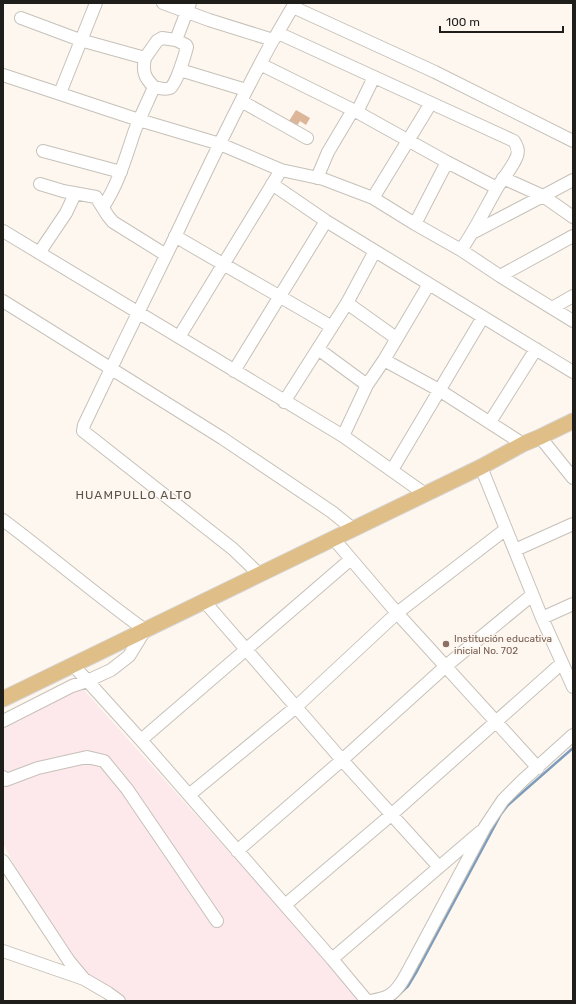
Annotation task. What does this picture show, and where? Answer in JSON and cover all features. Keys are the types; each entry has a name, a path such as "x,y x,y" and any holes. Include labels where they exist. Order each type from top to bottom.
{"main road":[{"path":"3,699 481,467 523,444 573,421"}],"street":[{"path":"60,93 96,3"},
{"path":"163,3 188,7 209,20 276,36 374,76 514,141 517,146 517,154 474,232 461,250"},
{"path":"260,575 233,548 84,432 84,425 139,313 208,165 260,64 294,5 435,72 573,141"},
{"path":"176,40 188,7"},
{"path":"21,18 80,40 145,58"},
{"path":"162,38 176,40 186,44 187,47 180,70 170,88 154,87 145,77 145,58 162,38"},
{"path":"260,64 355,111 447,162 500,183 543,196 573,217"},
{"path":"180,70 243,96 307,138"},
{"path":"3,75 139,120 220,144 282,170 317,178 373,198 414,224 461,250 500,276 573,320"},
{"path":"317,178 328,152 355,111 374,76"},
{"path":"103,207 121,172 139,120 154,87"},
{"path":"373,198 431,103"},
{"path":"43,151 121,172"},
{"path":"414,224 447,162"},
{"path":"179,337 282,170"},
{"path":"474,232 573,180"},
{"path":"40,184 75,194 96,197 113,222 166,255"},
{"path":"272,184 326,221 573,372"},
{"path":"39,253 66,212 75,194"},
{"path":"234,370 326,221"},
{"path":"3,231 234,370 284,402 343,436 425,494"},
{"path":"175,236 332,327"},
{"path":"500,276 573,236"},
{"path":"284,402 347,303 375,251"},
{"path":"343,436 367,385 384,360 429,284"},
{"path":"552,308 573,296"},
{"path":"3,301 222,438 332,512 353,529"},
{"path":"347,303 396,338"},
{"path":"392,470 483,317"},
{"path":"318,349 367,385"},
{"path":"490,422 536,349"},
{"path":"384,360 439,390 523,444"},
{"path":"540,437 573,478"},
{"path":"481,467 532,595 573,687"},
{"path":"3,520 44,551 106,602 145,630 129,656 111,670 72,686 3,721"},
{"path":"514,550 573,524"},
{"path":"189,795 296,707 397,613 506,529"},
{"path":"333,538 397,613 538,768"},
{"path":"141,740 351,559"},
{"path":"237,851 342,760 446,666 532,595"},
{"path":"204,601 342,760 439,867"},
{"path":"542,618 573,604"},
{"path":"285,905 391,815 562,663"},
{"path":"73,665 141,740 367,1001"},
{"path":"370,1001 387,997 395,990 404,978 485,827 503,800 513,789 573,735"},
{"path":"3,777 6,780 38,768 87,757 104,761 127,789 217,921"},
{"path":"332,959 485,827"},
{"path":"3,861 69,961 84,979"},
{"path":"3,951 84,979 119,1001"}],"shaded area":[{"path":"82,688 360,998 356,1001 127,1001 79,968 17,870 3,843 3,729"}],"building":[{"path":"296,110 310,118 306,125 300,121 297,126 289,121"}],"waterway":[{"path":"392,1001 408,986 417,971 501,814 508,805 573,748"}],"place":[{"name":"Institución educativa inicial No. 702","path":"446,644"}],"district":[{"name":"HUAMPULLO ALTO","path":"134,495"}]}
